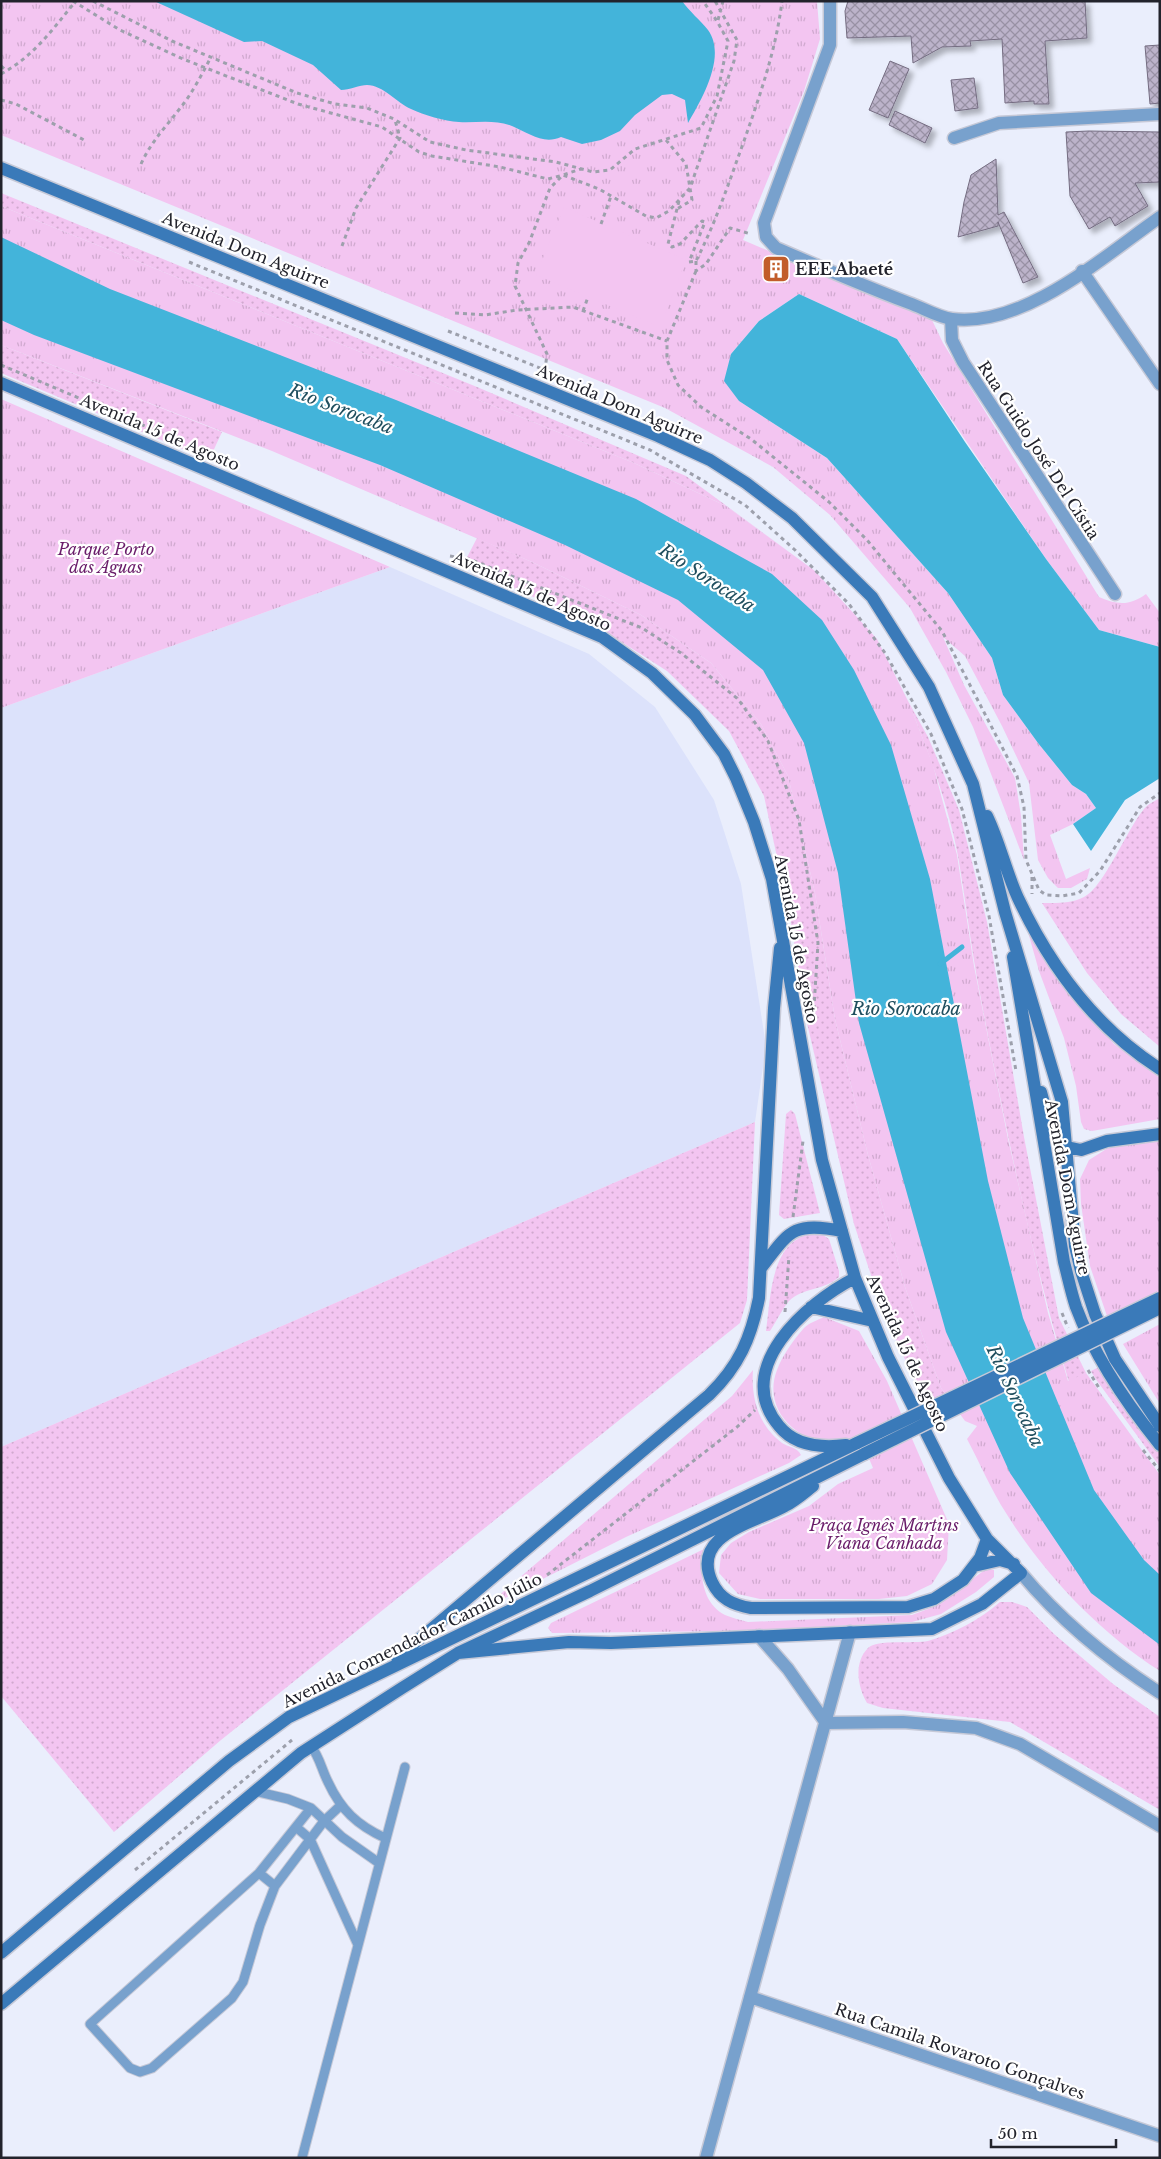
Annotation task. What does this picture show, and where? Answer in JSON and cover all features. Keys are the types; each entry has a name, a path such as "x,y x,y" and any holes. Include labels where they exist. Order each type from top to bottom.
{"main road":[{"name":"Avenida Dom Aguirre","path":"1,168 649,432 710,460 746,483 792,518 872,597 929,688 972,784 1005,912 1062,1102 1075,1246 1095,1314 1115,1359 1160,1426"},
{"name":"Avenida 15 de Agosto","path":"1,383 602,637 652,674 695,715 724,754 754,822 772,879 822,1160 855,1278 873,1321 949,1478 987,1539 1017,1568"},
{"path":"972,784 990,822 1018,897 1062,976 1102,1022 1143,1058 1160,1069"},
{"name":"Avenida Dom Aguirre","path":"1005,912 1064,1262 1076,1307 1108,1373 1134,1412 1160,1445"},
{"path":"384,1669 726,1378 752,1328 759,1298 774,1008 782,930"},
{"path":"1029,1062 1042,1095 1050,1125 1057,1137 1067,1147 1081,1150 1107,1141 1160,1134"},
{"path":"1069,1178 1079,1160 1107,1141"},
{"path":"760,1268 773,1250 792,1231 811,1226 842,1231"},
{"path":"855,1278 834,1290 811,1307 783,1336 766,1372 764,1402 770,1415 782,1430 802,1442 827,1447 860,1449 1160,1308"},
{"path":"860,1449 1160,1298"},
{"path":"811,1307 873,1321"},
{"name":"Avenida Comendador Camilo Júlio","path":"1,1953 229,1761 289,1717 384,1669 860,1449"},
{"name":"Avenida Comendador Camilo Júlio","path":"1,2004 254,1791 311,1746 458,1653 590,1591 831,1470 860,1449"},
{"path":"831,1470 785,1506 730,1531 713,1546 707,1561 709,1575 722,1598 736,1606 751,1608 908,1607 934,1599 963,1580 980,1558 987,1539"},
{"path":"974,1566 1000,1560 1017,1568"},
{"name":"Avenida Comendador Camilo Júlio","path":"458,1653 569,1642 932,1629 982,1604 1017,1568"}],"street":[{"path":"830,1 830,46 764,223 766,237 776,248 865,286 951,319 988,318 1014,311 1047,296 1160,217"},
{"path":"954,138 999,123 1160,114"},
{"path":"1082,271 1160,384"},
{"name":"Rua Guido José Del Cístia","path":"951,319 952,340 963,362 1114,594"},
{"name":"Avenida 15 de Agosto","path":"1017,1568 1036,1590 1118,1666 1160,1693"},
{"path":"706,2158 850,1632"},
{"path":"759,1636 788,1669 826,1723"},
{"path":"826,1723 902,1722 976,1728 1020,1744 1160,1826"},
{"name":"Rua Camila Rovaroto Gonçalves","path":"750,1997 1160,2136"}],"lane":[{"path":"311,1746 320,1759 326,1779 340,1806 364,1829 385,1838"},
{"path":"302,2158 405,1767"},
{"path":"254,1791 288,1799 311,1808 357,1849 379,1863"},
{"path":"311,1808 260,1874 90,2024 130,2068 140,2072 152,2068 232,1998 243,1982 260,1925 275,1886 324,1820 340,1806"},
{"path":"296,1827 310,1839 358,1945"},
{"path":"260,1874 275,1886"}],"path":[{"path":"93,1 211,57 297,93 334,104 367,108 394,119 430,142 505,156 556,162 593,172 610,170 635,149 701,128 717,96 728,41 717,21 702,1"},
{"path":"563,175 611,196 646,216 656,218 670,211 690,188 734,61 737,40 715,1"},
{"path":"717,21 723,1"},
{"path":"677,382 667,360 667,341 696,271 696,261 713,228 763,86 778,35 782,1"},
{"path":"1,74 35,51 74,2 120,30 206,68 298,104 382,127 419,152 548,178 582,169"},
{"path":"141,164 160,130 182,107 211,57"},
{"path":"1,66 7,71"},
{"path":"1,100 16,104 84,140"},
{"path":"342,246 356,208 400,138 394,119"},
{"path":"666,140 686,164 692,200 677,209"},
{"path":"448,331 545,370 547,354 515,286 518,263 529,243 550,188 563,175"},
{"path":"601,224 611,196"},
{"path":"679,200 668,244 672,248 680,244 702,221 705,222 689,262 696,261"},
{"path":"696,271 706,264 730,228 766,237"},
{"path":"184,260 650,450 745,506 795,550 849,604 884,653 934,743 962,809 989,916 1017,1078"},
{"path":"583,311 588,297"},
{"path":"455,313 484,315 555,306 573,307 667,341"},
{"path":"1,365 153,430"},
{"path":"444,555 469,559 642,628 681,652 738,699 768,741 800,820 818,943 813,1032"},
{"path":"1116,842 1140,807 1160,793"},
{"path":"783,1336 792,1231 803,1138"},
{"path":"1061,1310 1072,1336"},
{"path":"1084,1362 1104,1395"},
{"path":"545,1576 738,1427 764,1402"},
{"path":"1138,1443 1160,1471"}],"shaded area":[{"path":"390,567 589,654 655,707 714,800 741,884 766,1046 755,1122 1,1447 1,708"}],"green space":[{"path":"1,1 817,1 820,39 804,91 743,240 932,320 943,343 1099,597 1112,602 1123,603 1134,601 1146,594 1160,613 1160,647 1099,630 1046,559 897,339 799,294 759,321 731,354 739,401 827,458 948,593 992,658 1003,695 1072,785 1086,794 1096,808 1073,824 1050,835 1066,879 1090,868 1087,879 1071,888 1058,888 1048,878 1038,860 1029,783 1002,726 965,656 943,637 964,685 1015,778 1021,816 1024,860 973,727 946,672 910,608 830,515 773,467 665,408 1,135"},
{"path":"1,193 477,387 686,476 815,571 726,506 634,463 1,206"},
{"path":"1,206 634,463 726,506 815,571 877,639 909,703 933,765 957,855 974,966 1008,1139 1048,1313 1068,1381 1086,1373 1160,1475 1160,1671 1137,1656 1094,1620 1055,1580 1021,1536 990,1486 967,1439 977,1426 965,1421 941,1388 905,1287 868,1155 835,1019 815,893 788,776 761,724 711,663 641,615 532,562 272,451 1,345"},
{"path":"564,207 686,260 660,327 536,275"},
{"path":"1,345 222,432 209,460 1,373"},
{"name":"Parque Porto das Águas","path":"1,399 390,567 1,708"},
{"path":"477,538 532,562 641,615 711,663 761,724 788,776 815,893 835,1019 868,1155 905,1287 941,1388 946,1395 926,1404 885,1317 854,1224 807,1023 791,923 764,796 729,731 667,671 595,625 463,565"},
{"path":"908,701 928,737 959,810 987,922 1024,1137 1059,1318 1086,1373 1069,1382 1031,1238 1009,1141 977,977 954,836 937,777"},
{"path":"1160,798 1160,1047 1121,1014 1087,973 1042,903 1074,901 1092,891 1107,870 1137,818 1144,809"},
{"path":"1024,918 1063,984 1114,1044 1160,1078 1160,1119 1092,1131 1084,1129 1064,1038 1039,971"},
{"path":"791,1110 795,1114 820,1213 784,1219 779,1215 786,1114"},
{"path":"755,1122 747,1300 740,1323 221,1740 114,1832 1,1696 1,1447"},
{"path":"1141,1141 1160,1141 1160,1292 1108,1319 1090,1266 1081,1204 1080,1179 1089,1160 1108,1148"},
{"path":"811,1234 823,1235 829,1239 839,1271 839,1277 827,1284 794,1297 786,1304 770,1331 766,1331 772,1287 780,1259 787,1248 798,1239"},
{"name":"Praça Ignês Martins Viana Canhada","path":"824,1317 859,1331 887,1381 949,1524 947,1560 932,1584 907,1596 879,1599 760,1599 738,1594 719,1573 721,1555 731,1543 749,1532 809,1506 838,1484 873,1468 860,1437 834,1444 820,1442 807,1437 795,1430 786,1421 778,1410 774,1398 777,1370 785,1353 804,1328"},
{"path":"1160,1324 1160,1404 1123,1344"},
{"path":"1101,1366 1160,1450 1160,1467 1095,1378 1091,1371"},
{"path":"753,1370 755,1401 767,1428 782,1443 797,1450 801,1455 789,1463 626,1537 503,1599 497,1597 732,1396"},
{"name":"Praça Ignês Martins Viana Canhada","path":"704,1549 702,1576 706,1595 717,1610 725,1615 748,1622 912,1615 936,1606 986,1569 994,1570 994,1577 976,1592 941,1614 912,1622 736,1631 552,1633 548,1628 551,1623"},
{"path":"1000,1602 1012,1602 1027,1607 1054,1634 1113,1684 1160,1717 1160,1810 1010,1722 883,1708 867,1703 861,1690 858,1676 860,1661 868,1648 879,1644 922,1642 937,1638 975,1620"}],"water":[{"path":"154,1 682,1 708,30 713,40 715,52 714,65 700,102 688,123 685,100 672,94 662,95 635,115 620,131 601,140 582,144 561,137 548,140 542,139 505,124 459,122 434,117 411,109 373,86 364,85 341,90 313,65 262,41 244,42"},
{"name":"Rio Sorocaba","path":"1,237 110,289 396,400 636,499 772,574 822,620 854,670 891,745 930,879 988,1181 1023,1318 1094,1490 1144,1560 1160,1575 1160,1645 1091,1593 1010,1473 946,1332 859,1023 838,873 804,743 763,670 678,600 565,545 380,465 34,335 1,320"},
{"path":"799,294 897,339 1046,559 1099,630 1160,647 1160,778 1125,800 1091,851 1073,824 1096,808 1086,794 1072,785 1003,695 992,658 948,593 827,458 739,401 724,381 731,354 759,321"}],"building":[{"path":"848,1 1085,1 1087,38 1045,41 1049,104 1034,104 1034,101 1005,103 1002,39 970,41 971,46 942,47 913,63 911,36 847,38 845,11"},
{"path":"1160,45 1160,103 1150,104 1145,46"},
{"path":"890,61 909,69 888,118 869,110"},
{"path":"974,78 978,108 955,111 951,80"},
{"path":"895,111 932,128 925,143 889,125"},
{"path":"1066,132 1160,132 1160,182 1135,183 1148,206 1115,226 1110,217 1089,229 1070,196"},
{"path":"996,159 998,215 1004,212 1038,277 1023,283 998,222 998,226 958,237 971,175"}],"waterway":[{"path":"940,964 962,947"}],"place":[{"name":"EEE Abaeté","path":"776,269"}]}
